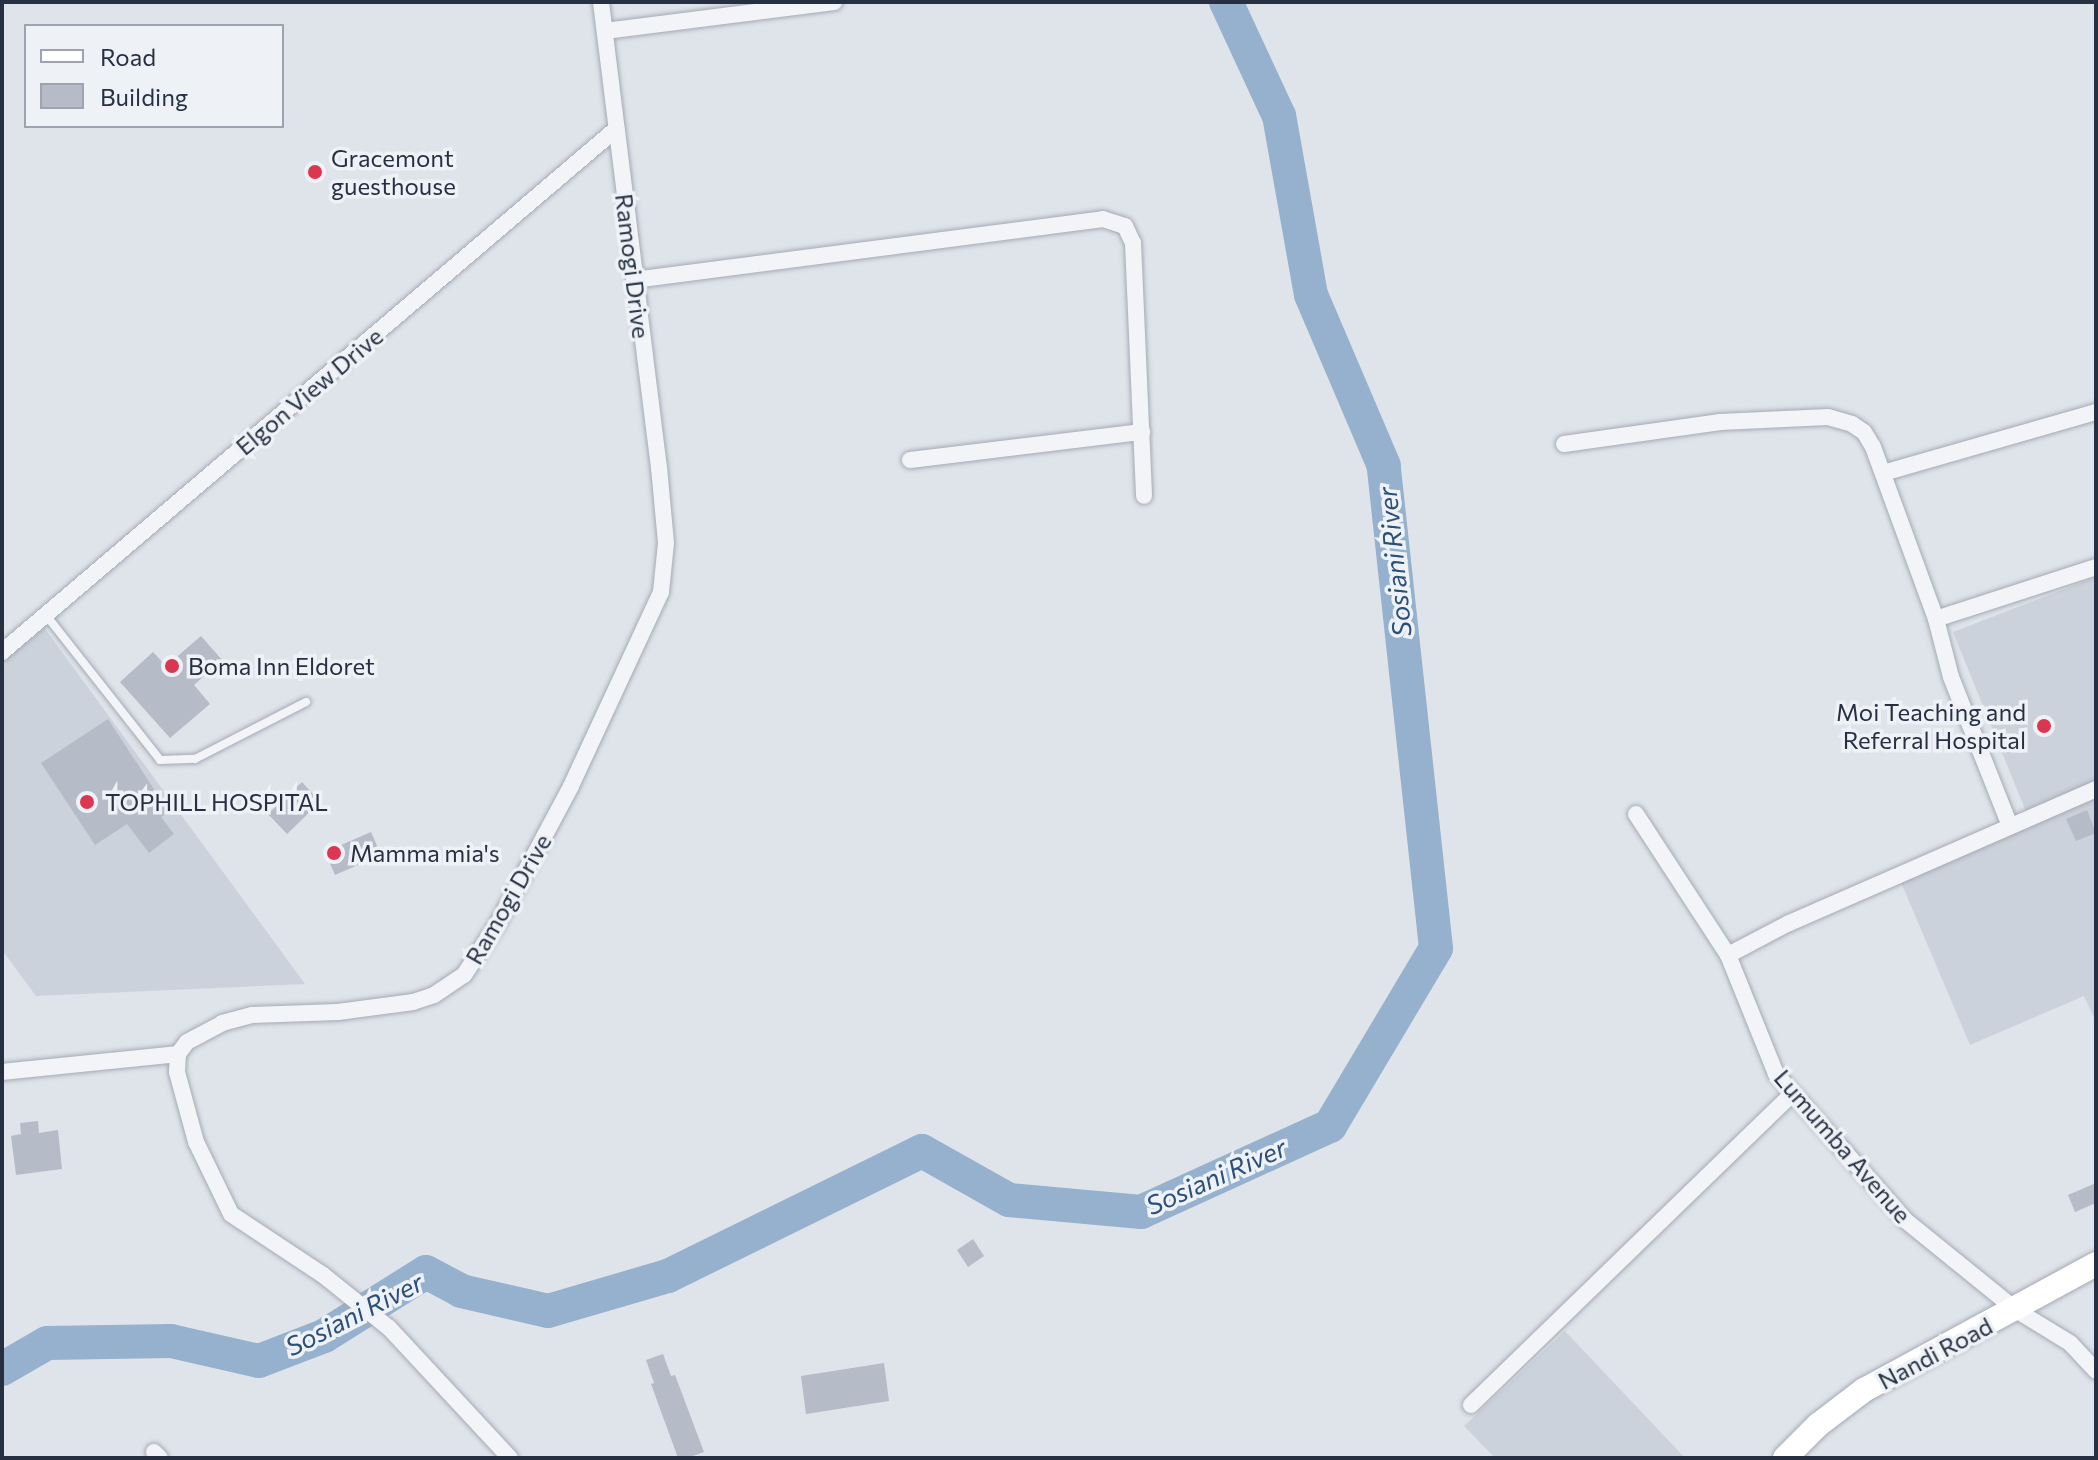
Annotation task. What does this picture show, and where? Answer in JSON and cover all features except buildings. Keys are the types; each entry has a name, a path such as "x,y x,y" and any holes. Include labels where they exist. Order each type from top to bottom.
{"street":[{"name":"Ramogi Drive","path":"178,1054 194,1037 252,1015 338,1012 413,1002 434,995 464,975 498,923 571,786 661,592 666,543 601,2"},
{"path":"605,31 834,2"},
{"name":"Elgon View Drive","path":"2,652 616,129"},
{"path":"634,280 1103,219 1125,226 1133,243 1144,496"},
{"path":"1883,473 2096,412"},
{"path":"1564,444 1720,422 1828,417 1864,432 1883,473 1936,619 1951,677 2010,826"},
{"path":"910,460 1142,432"},
{"path":"1936,619 2096,567"},
{"path":"1728,955 1789,923 2096,789"},
{"name":"Lumumba Avenue","path":"1636,814 1728,955 1769,1059 1793,1093 1905,1220 2016,1310 2070,1343 2096,1371"},
{"path":"2,1072 178,1054 177,1072 188,1119 206,1167 231,1214 323,1275 389,1328 510,1458"},
{"path":"1471,1405 1793,1093"},
{"name":"Nandi Road","path":"1785,1458 1818,1425 1864,1390 2096,1264"}],"lane":[{"path":"46,615 160,760 195,759 306,702"}],"shaded area":[{"name":"Moi Teaching and Referral Hospital","path":"2096,577 2096,1022 2084,996 1970,1045 1895,868 2029,819 1953,632"},
{"name":"TOPHILL HOSPITAL","path":"40,622 305,984 36,996 2,950 2,655"},
{"path":"1565,1331 1685,1458 1495,1458 1464,1426"}],"waterway":[{"name":"Sosiani River","path":"2,1369 47,1343 171,1341 259,1361 324,1336 426,1272 461,1291 548,1311 668,1276 922,1151 1009,1200 1141,1212 1330,1126 1436,948 1384,466 1311,295 1279,116 1226,2"}],"place":[{"name":"Gracemont guesthouse","path":"315,172"},
{"name":"Boma Inn Eldoret","path":"172,666"},
{"name":"Moi Teaching and Referral Hospital","path":"2044,726"},
{"name":"TOPHILL HOSPITAL","path":"87,802"},
{"name":"Mamma mia's","path":"334,853"}]}
